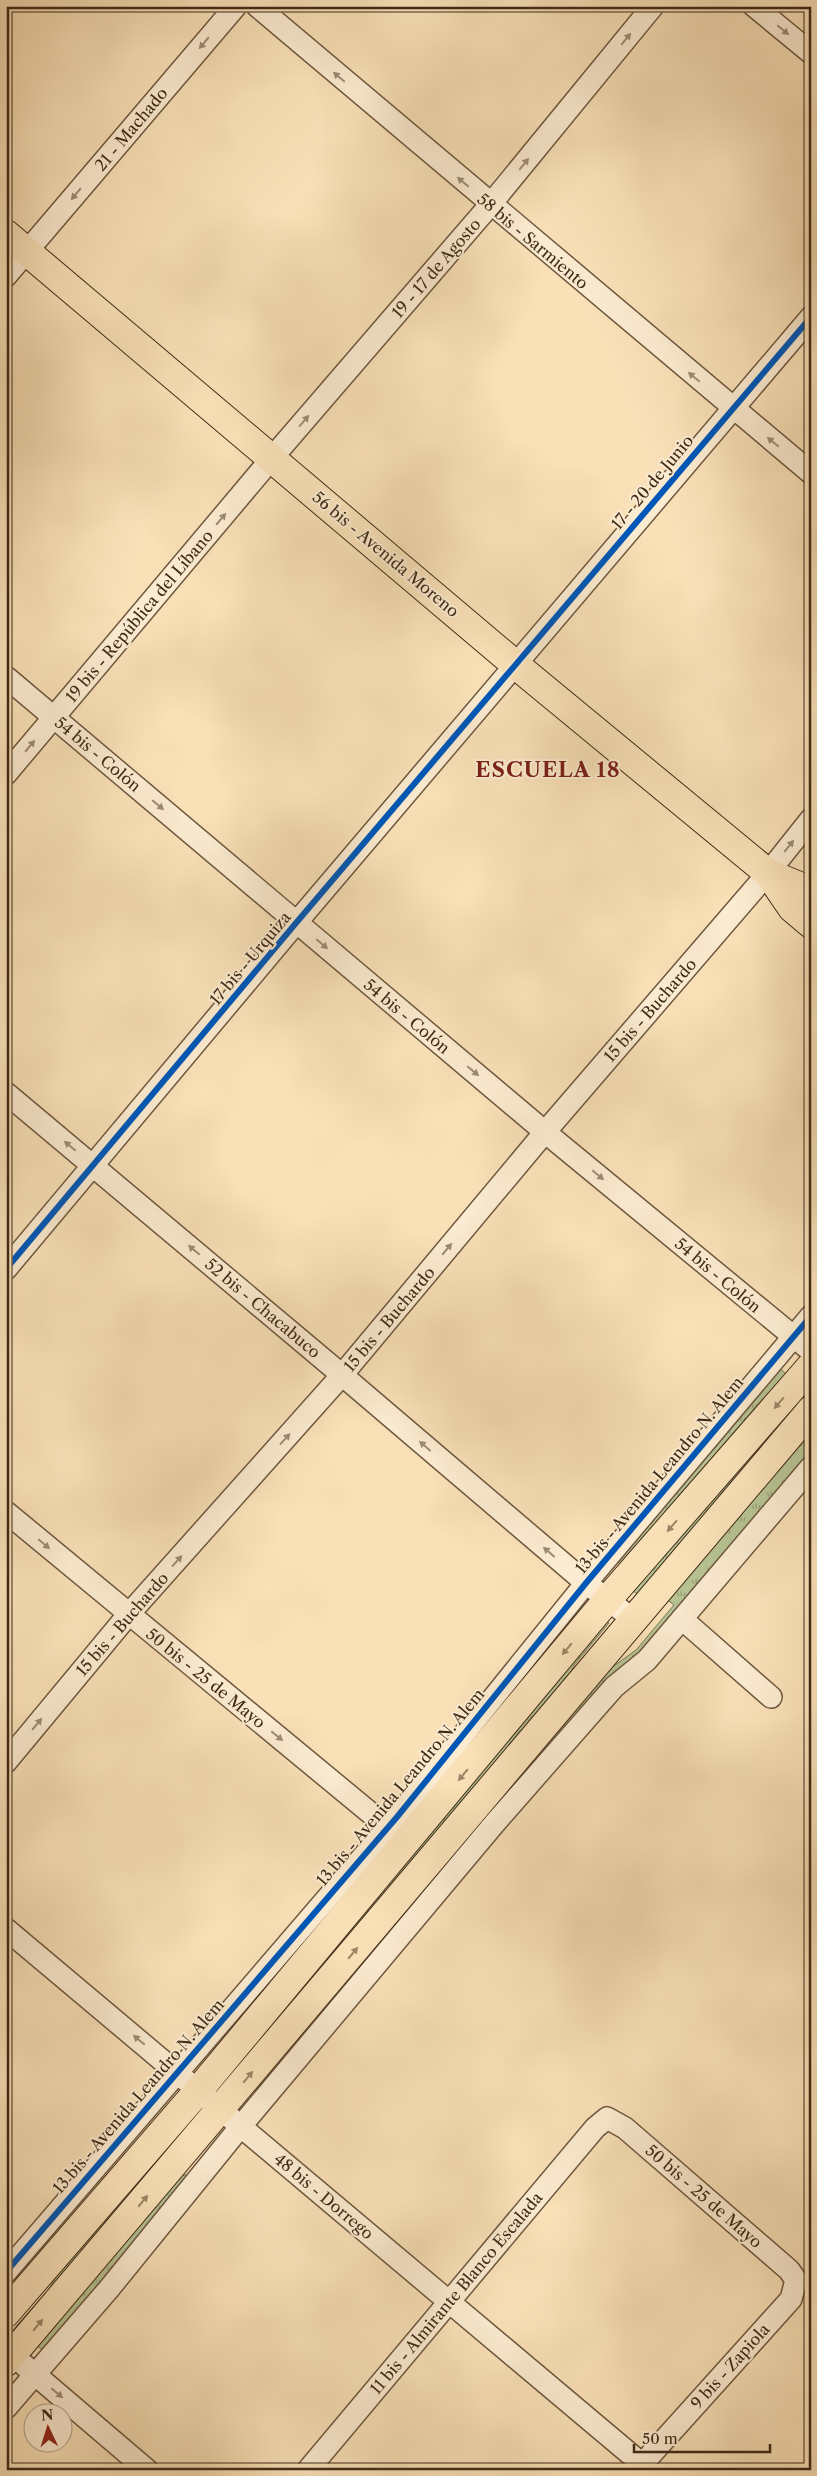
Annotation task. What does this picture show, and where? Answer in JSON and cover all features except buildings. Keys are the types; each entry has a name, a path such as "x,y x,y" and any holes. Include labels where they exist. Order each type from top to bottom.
{"main road":[{"name":"56 bis - Avenida Moreno","path":"6,234 517,666 768,873 792,908 811,924"},
{"name":"56 bis - Avenida Moreno","path":"768,873 811,891"},
{"name":"13 bis - Avenida Leandro N. Alem","path":"6,2313 198,2091 397,1835 608,1599 811,1366"},
{"path":"8,2356 231,2118 634,1620 811,1410"}],"street":[{"name":"21 - Machado","path":"6,276 236,6"},
{"name":"58 bis - Sarmiento","path":"257,6 490,205 811,473"},
{"name":"19 - 17 de Agosto","path":"272,458 490,205 653,6"},
{"path":"754,6 811,53"},
{"name":"17 - 20 de Junio","path":"517,666 732,408 811,317"},
{"name":"19 bis - República del Líbano","path":"6,774 272,458"},
{"name":"17 bis - Urquiza","path":"6,1269 296,923 517,666"},
{"name":"54 bis - Colón","path":"6,677 545,1132 811,1351"},
{"name":"15 bis - Buchardo","path":"6,1762 128,1615 342,1375 545,1132 768,873 811,819"},
{"name":"52 bis - Chacabuco","path":"6,1093 586,1583 634,1620"},
{"name":"13 bis - Avenida Leandro N. Alem","path":"6,2272 176,2072 397,1835 586,1583 811,1316"},
{"path":"6,2408 108,2290 231,2118 614,1687 647,1660 811,1467"},
{"name":"50 bis - 25 de Mayo","path":"6,1512 128,1615 397,1835"},
{"path":"682,1619 771,1697"},
{"name":"48 bis - Dorrego","path":"6,1928 449,2300 639,2467"},
{"name":"50 bis - 25 de Mayo","path":"607,2118 625,2128 789,2270 796,2280"},
{"name":"11 bis - Almirante Blanco Escalada","path":"308,2470 595,2128 607,2118"},
{"name":"9 bis - Zapiola","path":"639,2467 791,2299 796,2280"},
{"path":"8,2356 35,2374 147,2470"}],"green space":[{"path":"778,1366 790,1378 626,1569 618,1562"},
{"path":"811,1376 811,1395 641,1597 632,1590"},
{"path":"811,1431 811,1460 677,1619 458,1857 435,1873 604,1673 636,1650 674,1605 665,1598"},
{"path":"603,1619 609,1623 575,1664 560,1692 224,2089 217,2083"},
{"path":"200,2109 174,2140 149,2178 16,2336 11,2332 50,2288 61,2266"},
{"path":"191,2174 44,2351 36,2345 178,2176"}],"cycle path":[{"path":"6,1269 296,923 811,317"},
{"path":"6,2272 397,1817 586,1583 811,1316"}],"district":[{"name":"ESCUELA 18","path":"548,770"}]}
